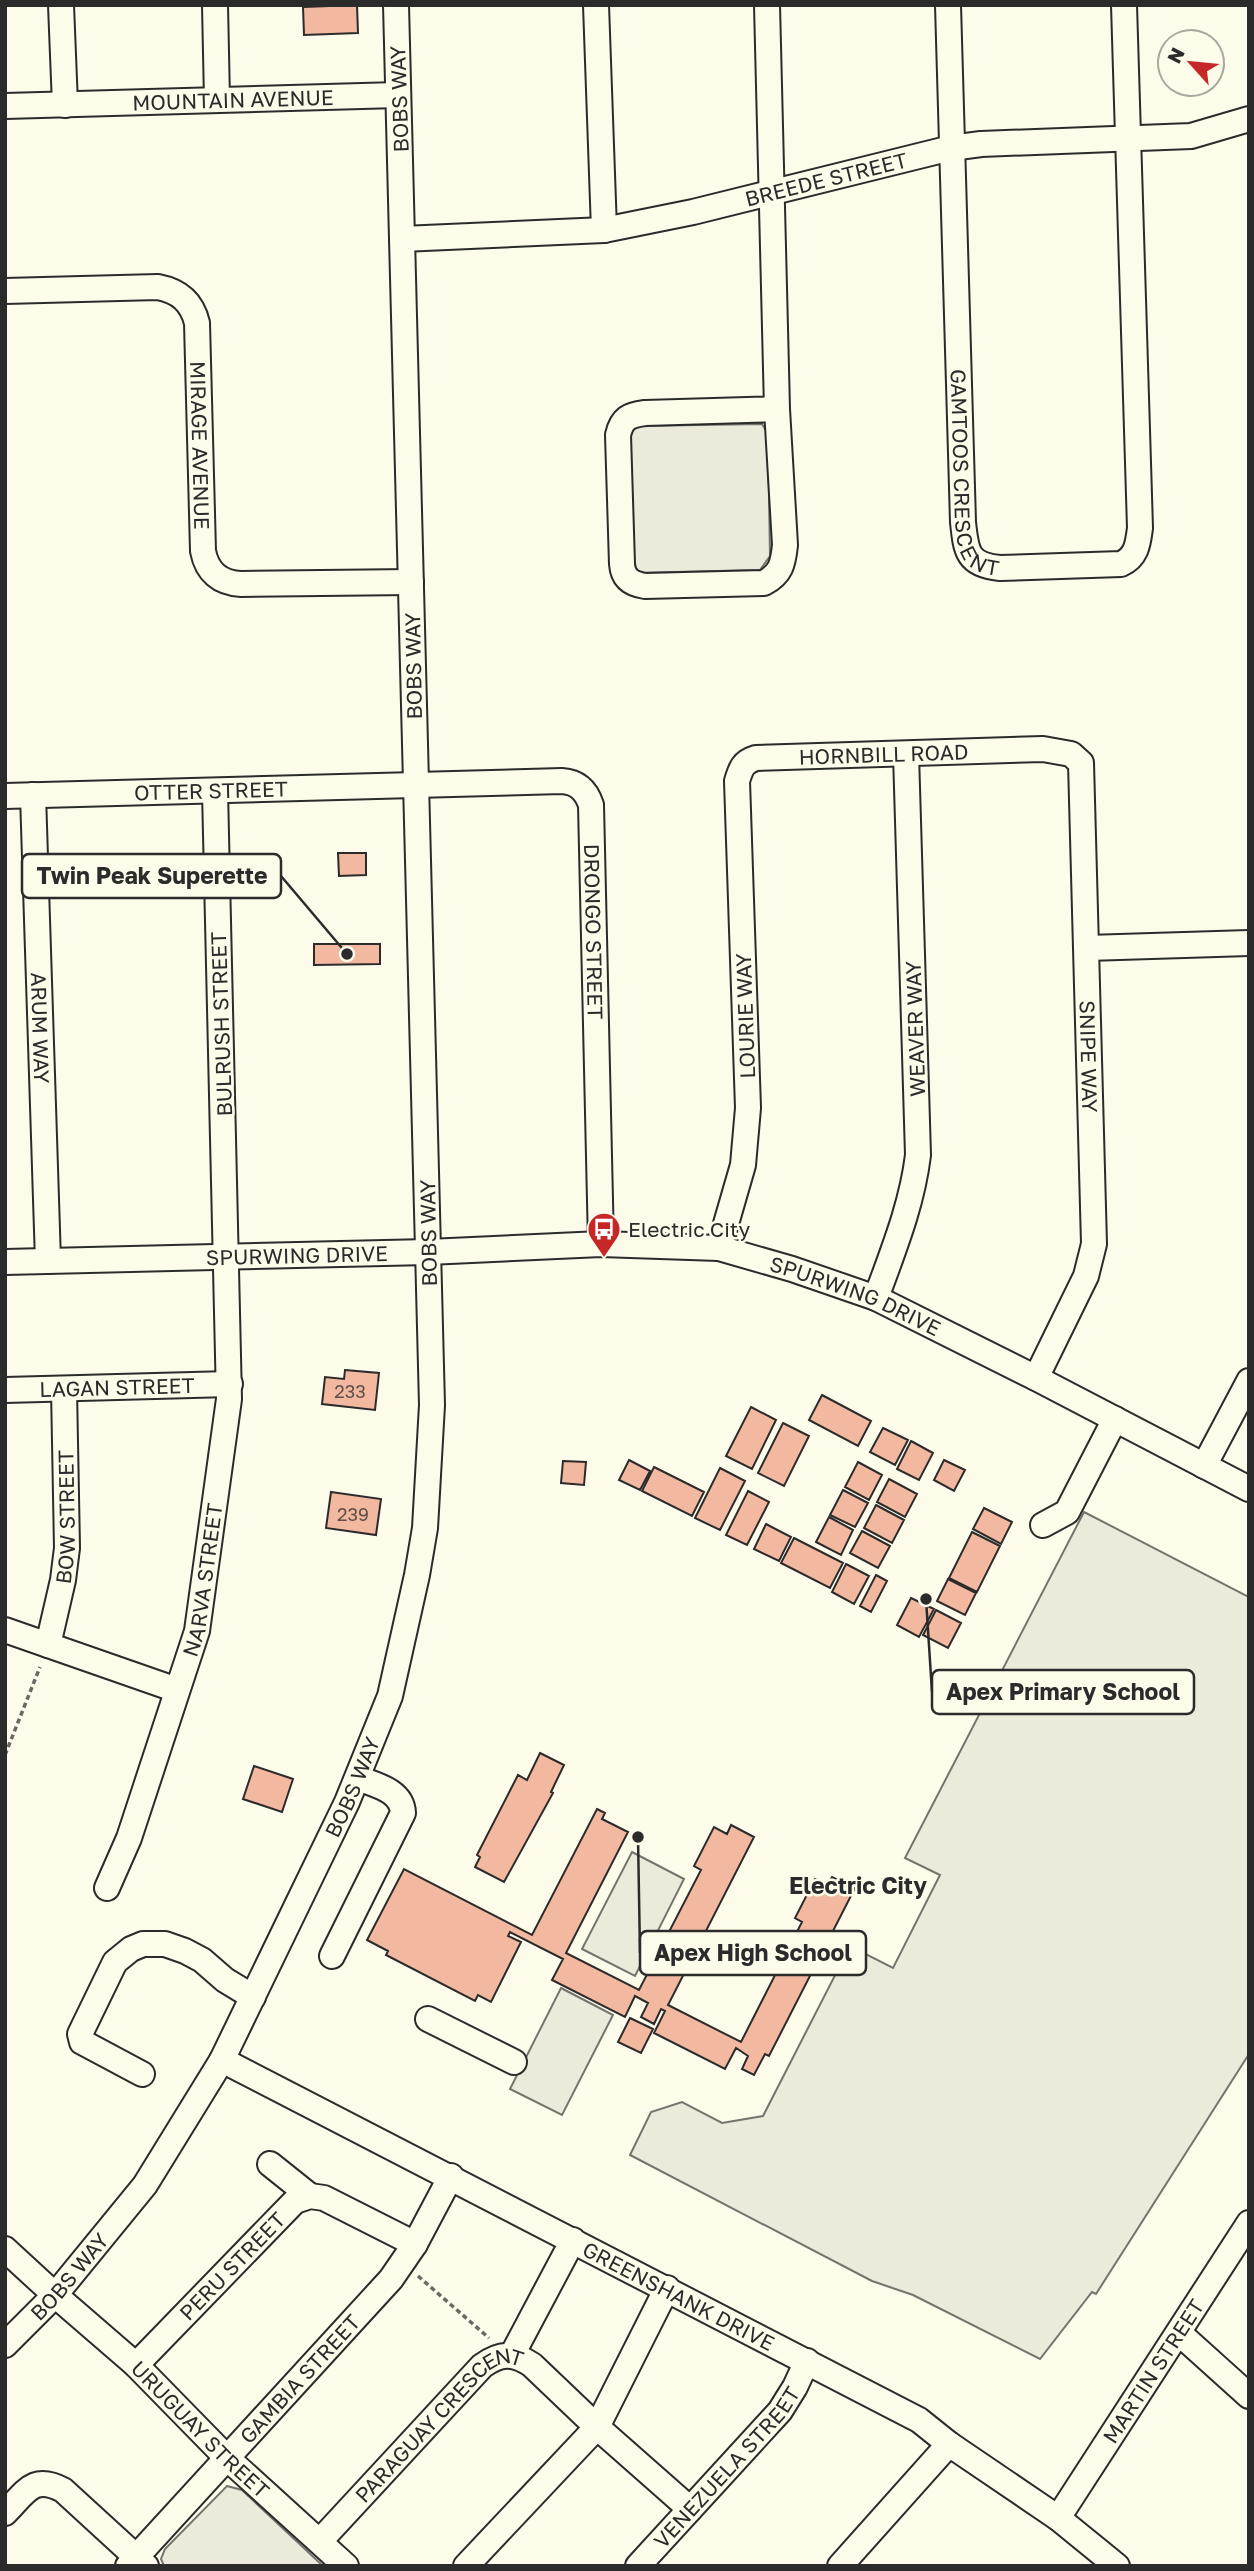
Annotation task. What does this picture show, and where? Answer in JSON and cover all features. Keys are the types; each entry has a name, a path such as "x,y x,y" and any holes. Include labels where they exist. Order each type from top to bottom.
{"street":[{"path":"61,5 65,105"},
{"path":"215,5 217,100"},
{"name":"BOBS WAY","path":"5,2345 55,2295 145,2185 222,2060 358,1778 390,1696 425,1528 432,1405 396,5"},
{"path":"596,5 604,230"},
{"path":"767,5 777,409 785,545 781,570 774,578 764,583 645,586 629,581 623,574 622,564 618,435 624,420 631,415 645,413 777,409"},
{"path":"948,5 951,148"},
{"path":"1124,5 1128,138"},
{"name":"MOUNTAIN AVENUE","path":"5,106 398,95"},
{"name":"BREEDE STREET","path":"402,239 604,230 671,217 951,148 981,144 1191,136 1249,119"},
{"name":"GAMTOOS CRESCENT","path":"951,148 963,522 968,553 986,567 1101,566 1128,561 1138,544 1140,528 1128,138"},
{"name":"MIRAGE AVENUE","path":"5,291 158,287 178,294 192,307 197,323 202,551 204,560 214,575 222,581 241,584 411,582"},
{"name":"HORNBILL ROAD","path":"737,781 746,761 756,758 1043,749"},
{"name":"SNIPE WAY","path":"1036,1378 1086,1276 1094,1244 1080,763 1071,754 1043,749"},
{"name":"WEAVER WAY","path":"876,1298 904,1221 918,1155 906,754"},
{"name":"DRONGO STREET","path":"416,785 562,781 576,784 588,796 591,813 601,1244"},
{"name":"LOURIE WAY","path":"719,1248 743,1165 748,1119 737,781"},
{"name":"OTTER STREET","path":"5,796 416,785"},
{"name":"BULRUSH STREET","path":"215,791 227,1256"},
{"name":"ARUM WAY","path":"33,795 48,1261"},
{"path":"1087,948 1249,943"},
{"name":"SPURWING DRIVE","path":"5,1262 428,1252 601,1244 719,1248 792,1269 876,1298 1249,1489"},
{"name":"NARVA STREET","path":"107,1888 128,1838 197,1631 230,1384 227,1256"},
{"path":"1204,1466 1249,1381"},
{"name":"LAGAN STREET","path":"5,1390 230,1384"},
{"name":"BOW STREET","path":"48,1645 67,1548 64,1389"},
{"path":"1043,1525 1067,1512 1115,1419"},
{"path":"5,1630 177,1690"},
{"path":"331,1956 410,1822 399,1798 358,1778"},
{"path":"142,2074 82,2042 80,2034 115,1962 131,1949 143,1944 165,1944 185,1951 253,1997"},
{"path":"428,2019 514,2062"},
{"name":"GREENSHANK DRIVE","path":"222,2060 919,2420 948,2444 1058,2518 1116,2565"},
{"path":"270,2164 310,2196 324,2198 409,2254"},
{"name":"GAMBIA STREET","path":"137,2563 409,2254 451,2176"},
{"name":"PERU STREET","path":"136,2364 295,2201 310,2196"},
{"name":"MARTIN STREET","path":"1058,2518 1249,2223"},
{"path":"509,2354 573,2240"},
{"name":"URUGUAY STREET","path":"5,2249 136,2364 227,2458 346,2566"},
{"path":"466,2566 597,2427 667,2288"},
{"path":"1179,2333 1249,2396"},
{"name":"PARAGUAY CRESCENT","path":"320,2541 482,2366 494,2358 509,2354 520,2356 532,2365 690,2509"},
{"name":"VENEZUELA STREET","path":"638,2566 780,2411 807,2361"},
{"path":"840,2566 948,2444"},
{"path":"5,2513 36,2484 48,2483 63,2490 137,2563"}],"path":[{"path":"5,1755 48,1645"},
{"path":"409,2254 509,2354"}],"shaded area":[{"path":"762,424 768,434 770,556 760,570 633,573 630,432 635,426"},
{"path":"1084,1512 1249,1597 1249,2054 1096,2294 1092,2292 1040,2359 913,2295 872,2281 630,2155 651,2112 682,2102 722,2123 763,2116 850,1946 893,1968 940,1875 905,1858"},
{"path":"632,1852 684,1879 635,1976 582,1949"},
{"path":"561,1988 613,2015 562,2115 510,2089"},
{"path":"227,2486 242,2490 323,2566 164,2566 161,2559 165,2549"}],"building":[{"path":"357,5 358,33 304,35 303,7"},
{"path":"338,853 366,853 366,875 339,876"},
{"path":"314,944 380,944 380,964 314,965"},
{"path":"345,1370 379,1373 375,1410 322,1404 325,1377 344,1379"},
{"path":"822,1395 871,1421 858,1446 809,1420"},
{"path":"751,1407 776,1420 752,1469 726,1456"},
{"path":"783,1423 809,1436 784,1486 758,1473"},
{"path":"883,1428 908,1440 895,1465 870,1452"},
{"path":"911,1441 933,1453 919,1480 897,1469"},
{"path":"629,1460 650,1471 640,1490 619,1480"},
{"path":"944,1460 965,1470 954,1491 934,1480"},
{"path":"563,1461 586,1462 584,1485 561,1483"},
{"path":"858,1462 882,1475 869,1500 845,1487"},
{"path":"654,1467 704,1492 692,1516 642,1491"},
{"path":"720,1468 745,1481 720,1530 695,1518"},
{"path":"889,1479 917,1494 905,1517 877,1502"},
{"path":"843,1490 868,1503 855,1527 830,1515"},
{"path":"748,1491 769,1502 747,1545 726,1535"},
{"path":"331,1492 381,1499 376,1535 326,1528"},
{"path":"876,1505 904,1520 892,1543 864,1528"},
{"path":"984,1508 1012,1522 1001,1544 973,1529"},
{"path":"829,1517 853,1530 841,1555 816,1542"},
{"path":"766,1524 791,1537 779,1561 754,1549"},
{"path":"862,1531 890,1546 878,1568 850,1553"},
{"path":"972,1532 1000,1546 977,1592 949,1578"},
{"path":"794,1538 843,1563 830,1588 781,1563"},
{"path":"846,1564 869,1576 854,1604 832,1592"},
{"path":"876,1575 887,1581 871,1612 860,1606"},
{"path":"948,1579 976,1593 965,1615 937,1601"},
{"path":"911,1598 934,1609 919,1637 897,1625"},
{"path":"936,1610 961,1623 948,1648 923,1635"},
{"path":"540,1753 564,1765 551,1792 553,1793 504,1882 475,1867 480,1857 477,1855 518,1775 527,1780"},
{"path":"254,1766 293,1779 282,1812 243,1799"},
{"path":"597,1809 605,1813 602,1819 628,1832 566,1953 639,1990 701,1870 694,1866 714,1827 727,1834 731,1825 754,1837 668,2005 741,2042 802,1922 795,1918 815,1879 828,1885 832,1877 855,1888 769,2056 765,2054 754,2075 742,2069 748,2056 736,2048 725,2069 654,2033 665,2011 661,2009 654,2024 641,2017 648,2003 635,1996 625,2017 552,1980 563,1959 510,1932 508,1936 521,1942 491,2002 478,1995 475,2001 386,1955 388,1951 367,1940 404,1869 532,1935"},
{"path":"630,2018 653,2029 641,2053 618,2042"}],"place":[{"name":"Twin Peak Superette","path":"347,954"},
{"name":"Electric City","path":"604,1259"},
{"name":"Apex Primary School","path":"926,1599"},
{"name":"Apex High School","path":"638,1837"}],"district":[{"name":"Electric City","path":"858,1885"}]}
